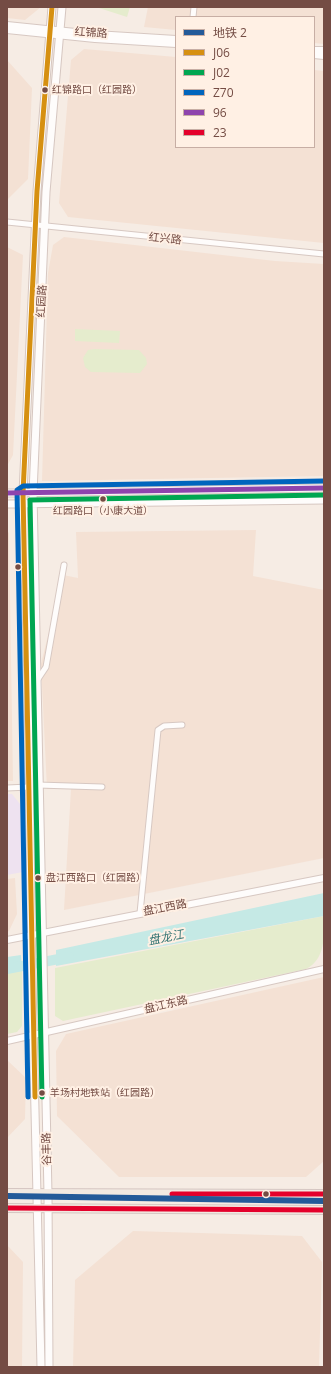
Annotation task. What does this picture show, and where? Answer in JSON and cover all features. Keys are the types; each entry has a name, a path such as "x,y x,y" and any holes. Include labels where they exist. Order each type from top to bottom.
{"main road":[{"name":"红园路","path":"32,934 23,493 36,225 52,7"},
{"name":"红园路","path":"41,932 33,493 45,226 62,7"},
{"path":"7,493 324,488"},
{"path":"7,504 324,500"},
{"name":"谷丰路","path":"41,932 48,1194 43,1207 41,1367"},
{"name":"谷丰路","path":"32,934 33,1035 38,1193 43,1207 49,1367"},
{"path":"7,1193 324,1194"},
{"path":"7,1208 43,1207 324,1210"}],"street":[{"name":"红锦路","path":"7,25 50,32"},
{"name":"红锦路","path":"7,30 50,32 175,44"},
{"name":"红锦路","path":"60,33 175,39"},
{"name":"红兴路","path":"7,222 324,254"},
{"path":"37,680 46,667 64,565"},
{"path":"140,913 158,730 164,726 182,726"},
{"path":"38,785 102,787"},
{"path":"7,788 29,787"},
{"name":"盘江西路","path":"7,940 41,932 324,878"},
{"name":"盘江东路","path":"7,1041 324,969"}],"shaded area":[{"path":"7,7 41,7 25,20 7,18"},
{"path":"148,7 324,7 324,44 315,43 315,16 175,16 175,30 144,27"},
{"path":"84,49 175,57 175,148 315,148 315,70 324,71 324,243 68,217 59,203 71,60"},
{"path":"7,60 32,88 28,179 7,200"},
{"path":"64,237 275,261 324,264 324,476 42,481 48,273 53,245"},
{"path":"7,247 23,255 13,455 7,466"},
{"path":"256,530 253,576 324,590 324,858 64,910 71,789 47,789 41,664 63,575 78,578 76,532"},
{"path":"7,531 9,533 13,781 7,781"},
{"path":"7,794 12,794 20,804 23,872 7,875"},
{"path":"15,878 17,914 9,931 7,932 7,879"},
{"path":"324,977 324,1161 306,1177 119,1177 57,1116 56,1051 66,1034"},
{"path":"7,1060 26,1078 25,1119 7,1138"},
{"path":"133,1231 302,1236 322,1262 319,1367 73,1367 75,1280"},
{"path":"7,1245 23,1262 22,1367 7,1367"}],"green space":[{"path":"96,7 130,7 127,17"},
{"path":"75,329 120,331 119,343 75,341"},
{"path":"88,350 139,350 146,358 147,364 140,373 91,372 85,367 83,358"},
{"path":"324,916 324,939 320,953 313,965 306,969 63,1021 55,1016 55,968"},
{"path":"22,970 22,1026 17,1032 7,1034 7,973"}],"water":[{"path":"324,893 324,916 56,966 56,950"},
{"path":"21,955 22,970 7,973 7,957"}],"waterway":[{"name":"盘龙江","path":"7,969 69,957"}],"metro line":[{"name":"2","path":"7,1196 324,1201"}],"transit line":[{"name":"J06","path":"35,1097 23,493 37,191 52,7"},
{"name":"Z70","path":"28,1097 17,490 23,486 324,481"},
{"name":"96","path":"7,493 324,488"},
{"name":"J02","path":"42,1097 30,500 324,495"},
{"name":"23","path":"172,1194 324,1194"},
{"name":"23","path":"7,1208 324,1210"}],"place":[{"name":"红锦路口（红园路）","path":"45,90"},
{"name":"红园路口（小康大道）","path":"103,499"},
{"name":"盘江西路口（红园路）","path":"38,878"},
{"name":"羊场村地铁站（红园路）","path":"42,1093"}]}
